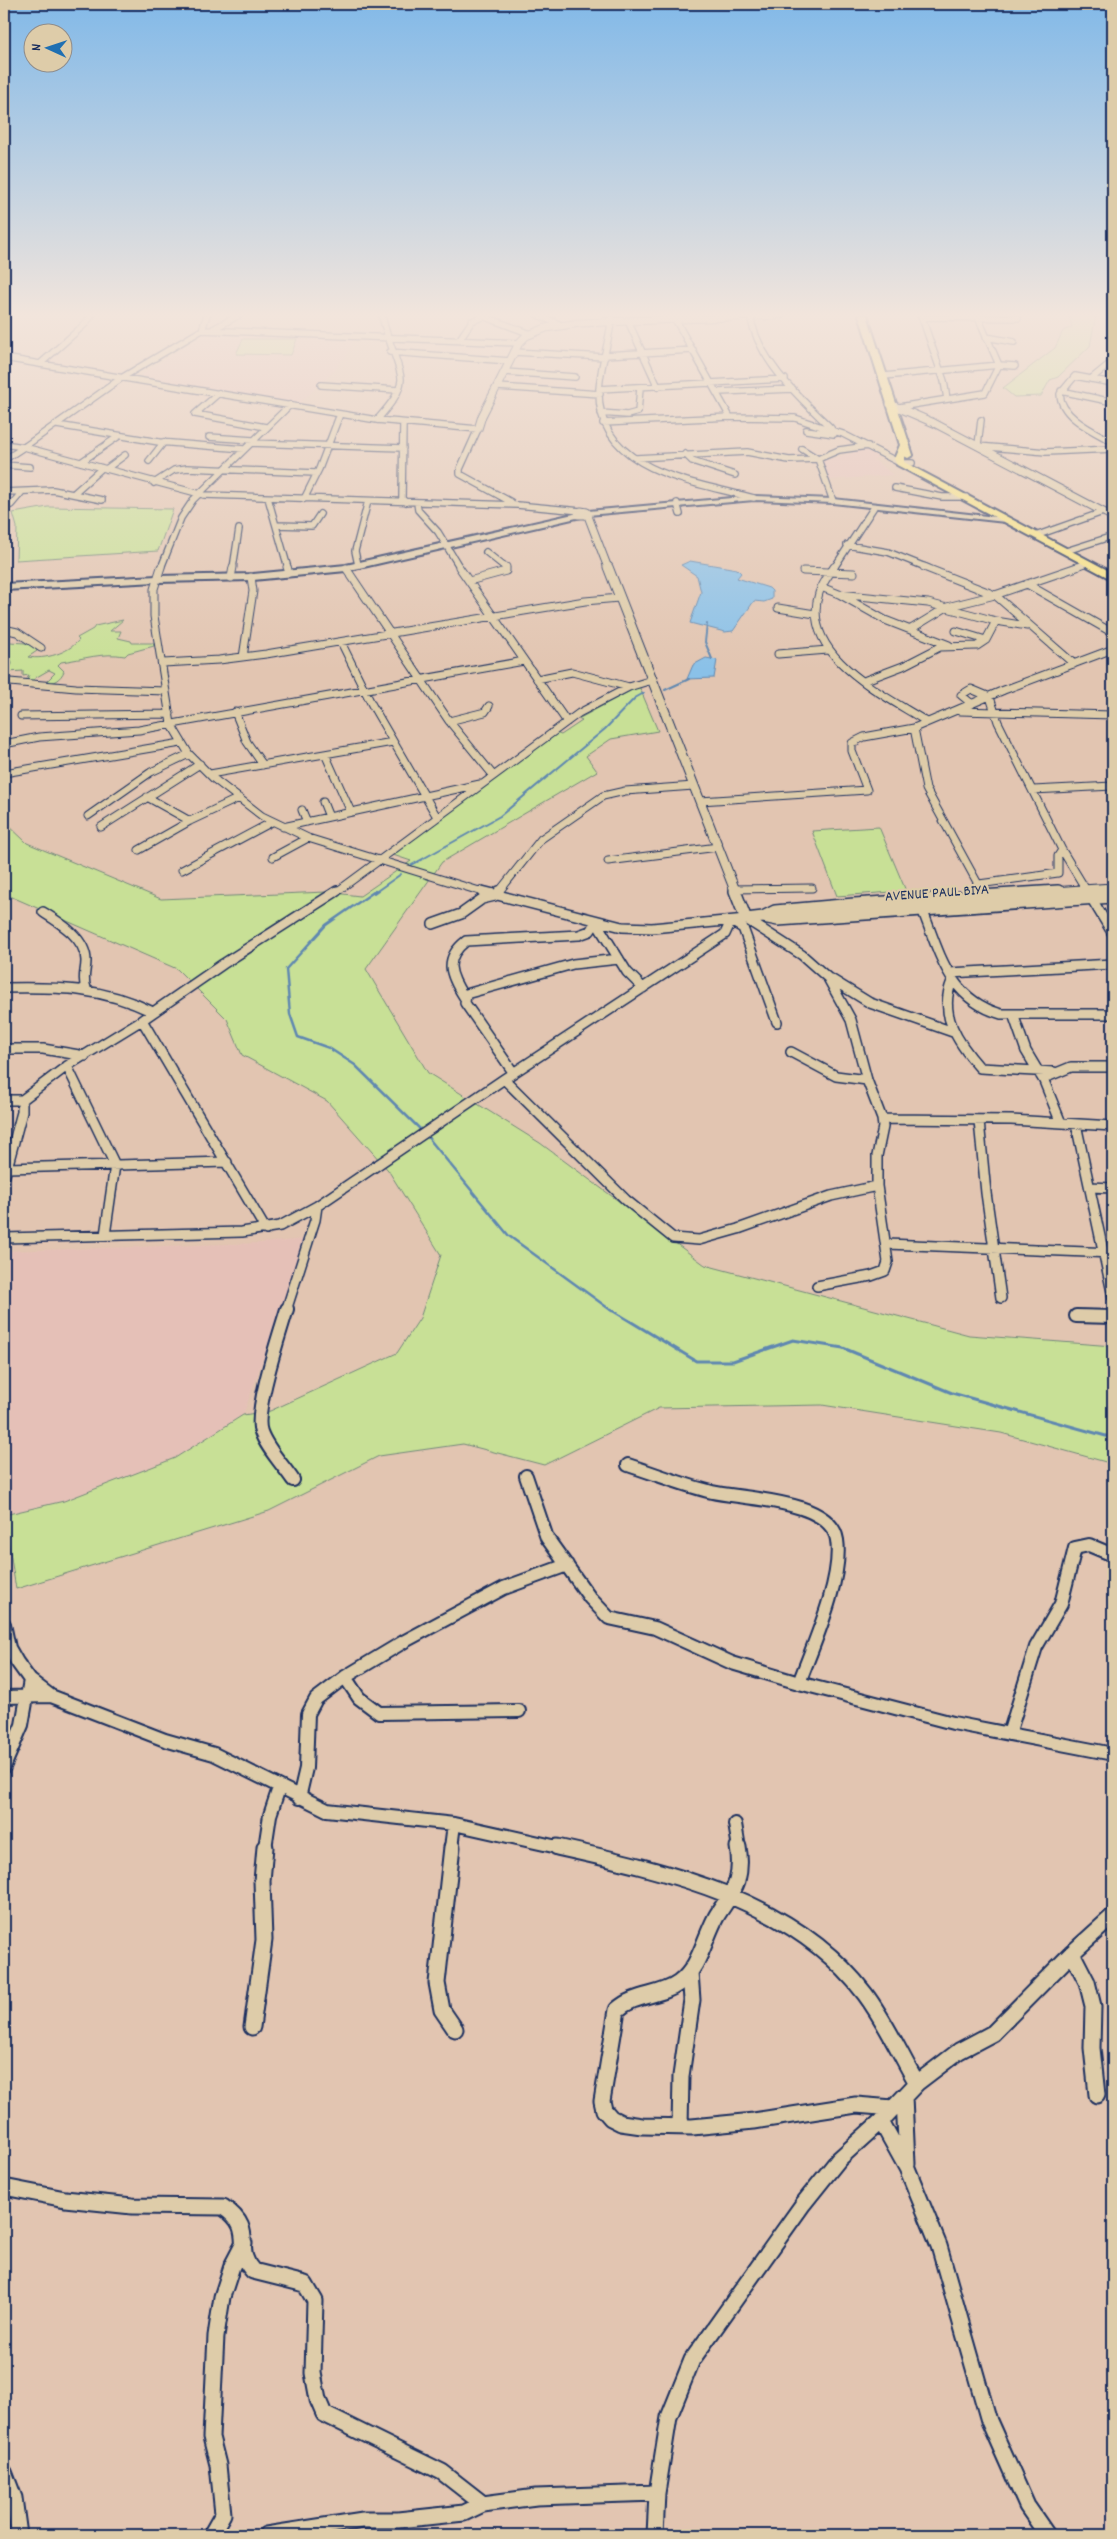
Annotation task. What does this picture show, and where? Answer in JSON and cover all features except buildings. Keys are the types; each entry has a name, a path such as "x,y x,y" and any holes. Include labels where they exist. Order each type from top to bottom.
{"highway":[{"path":"899,433 905,456 927,477 1113,577"}],"main road":[{"path":"4,587 157,579 251,577 346,568 583,516 677,503 754,498 833,501 1005,520"},
{"path":"969,516 980,510 982,507 980,506"}],"street":[{"path":"4,460 44,433"},
{"path":"105,433 164,442 403,448"},
{"path":"260,433 198,494 181,518 167,548 154,589 154,616 171,724 181,743 189,754 210,774 272,822 308,838 495,896 622,927 652,928 731,921 763,917 775,911 988,901 926,789 914,728"},
{"path":"304,499 332,433"},
{"path":"403,433 401,490 402,499 406,502"},
{"path":"476,433 460,469 460,474 517,505"},
{"path":"609,433 615,443 635,458 670,475 754,498"},
{"path":"838,433 843,434 884,455 905,456"},
{"path":"953,433 1113,517"},
{"path":"978,446 979,433"},
{"path":"1097,433 1113,442"},
{"path":"81,462 119,436"},
{"path":"208,436 249,444"},
{"path":"149,461 164,442"},
{"path":"5,445 24,447 198,494 268,498 517,505 561,510 583,516 620,598 746,919 802,955 828,978 870,1003 953,1032"},
{"path":"635,458 747,452 789,460 818,459 839,450 868,446"},
{"path":"978,446 1046,452 1113,448"},
{"path":"802,449 818,459 833,501"},
{"path":"74,493 125,454"},
{"path":"685,454 692,461 735,475"},
{"path":"884,455 905,456"},
{"path":"4,465 30,467"},
{"path":"166,465 182,468 316,474"},
{"path":"154,483 174,470 182,468"},
{"path":"895,488 942,496 966,497"},
{"path":"4,492 53,490 102,500"},
{"path":"11,505 22,492"},
{"path":"268,498 289,573"},
{"path":"358,565 355,551 368,501"},
{"path":"418,503 418,510 438,532 445,546 566,722"},
{"path":"677,503 680,514"},
{"path":"874,506 847,545 817,596 815,614 819,623 820,636 828,650 840,663 927,722"},
{"path":"1038,535 1103,512"},
{"path":"276,525 312,526 320,514"},
{"path":"231,578 239,529"},
{"path":"1066,551 1113,536"},
{"path":"847,545 896,555 995,595 1028,626 1074,664"},
{"path":"469,581 506,571 506,566 486,552"},
{"path":"911,629 947,607 995,595 1087,563"},
{"path":"346,568 358,590 390,632 449,721 493,775"},
{"path":"803,571 854,573"},
{"path":"243,657 253,591 251,577"},
{"path":"1027,584 1113,634"},
{"path":"821,587 839,594 885,620 952,647"},
{"path":"839,594 947,607 996,622 1028,626"},
{"path":"162,663 243,657 585,601 620,598"},
{"path":"778,608 815,614"},
{"path":"866,680 904,666 933,650 952,647 972,647 986,640 996,622"},
{"path":"4,629 17,632 41,648"},
{"path":"956,631 986,640"},
{"path":"341,642 364,690 437,817"},
{"path":"700,801 867,790 852,751 852,743 864,737 914,728 1004,690 1113,649"},
{"path":"778,654 828,650"},
{"path":"4,744 38,737 98,735 171,724 524,661"},
{"path":"537,679 572,672 605,679 629,687"},
{"path":"4,1100 22,1100 68,1066 142,1020 223,964 320,904 566,722 629,687 652,680"},
{"path":"10,682 85,688 166,691"},
{"path":"972,704 961,695 971,689 990,697"},
{"path":"990,697 994,712 1062,850 1113,934"},
{"path":"449,721 485,712 489,706"},
{"path":"956,711 1113,715"},
{"path":"235,712 248,742 263,765"},
{"path":"21,716 170,714"},
{"path":"210,774 393,742"},
{"path":"4,773 181,743"},
{"path":"88,816 151,772 189,754"},
{"path":"325,754 351,812"},
{"path":"102,827 200,764"},
{"path":"284,827 486,783"},
{"path":"433,924 461,914 482,899 495,896 541,839 603,796 662,787 694,786"},
{"path":"1033,790 1113,786"},
{"path":"147,797 190,821"},
{"path":"139,850 190,821 239,798"},
{"path":"323,802 329,817"},
{"path":"302,810 307,822"},
{"path":"182,870 272,822"},
{"path":"272,857 308,838"},
{"path":"608,860 718,847"},
{"path":"979,884 1058,874 1058,856 1062,850"},
{"path":"734,889 812,888"},
{"path":"1089,894 1113,888"},
{"name":"AVENUE PAUL BIYA","path":"763,917 778,920 1089,894 1113,897"},
{"path":"922,909 951,977 974,1005 986,1012 1013,1014 1113,1014"},
{"path":"43,912 62,924 77,940 86,958 82,979 86,988"},
{"path":"4,1238 266,1230 280,1226 318,1206 504,1078 725,934 731,921"},
{"path":"731,921 744,928 777,1022"},
{"path":"596,922 618,959 643,988"},
{"path":"513,1072 491,1044 452,980 450,961 456,948 466,941 578,935 590,931 596,922"},
{"path":"464,997 466,994 494,984 573,964 618,959"},
{"path":"951,977 1113,964"},
{"path":"951,977 946,991 946,1011 953,1032 980,1068 1036,1069 1054,1072 1072,1068 1113,1067"},
{"path":"817,1286 871,1276 886,1271 888,1262 887,1244 876,1186 877,1156 883,1127 882,1119 867,1080 851,1020 838,993 828,978"},
{"path":"4,988 86,988 114,994 153,1012"},
{"path":"1013,1014 1026,1051 1044,1081 1060,1123"},
{"path":"142,1020 266,1230"},
{"path":"4,1049 43,1048 85,1056"},
{"path":"791,1052 832,1076 849,1081 867,1080"},
{"path":"68,1066 115,1165 105,1235"},
{"path":"1044,1081 1054,1072"},
{"path":"504,1078 626,1200 673,1238 699,1240 738,1229 831,1196 876,1186"},
{"path":"4,1180 22,1112 22,1100"},
{"path":"882,1119 979,1120 1113,1126"},
{"path":"979,1120 986,1193 1001,1298"},
{"path":"1076,1124 1098,1232 1109,1253 1113,1297"},
{"path":"7,1168 227,1162"},
{"path":"1090,1187 1113,1188"},
{"path":"293,1480 262,1433 259,1423 264,1394 292,1285 315,1220 318,1206"},
{"path":"887,1244 1109,1253"},
{"path":"1076,1316 1113,1318"},
{"path":"628,1465 677,1483 751,1500 795,1506 809,1511 833,1531 837,1538 837,1550 833,1579 799,1683"},
{"path":"526,1476 542,1528 590,1598 609,1618 655,1628 732,1663 799,1683 953,1724 1113,1754"},
{"path":"1009,1734 1036,1647 1060,1604 1075,1548 1089,1545 1113,1555"},
{"path":"299,1798 306,1768 308,1714 316,1699 345,1677 405,1641 504,1588 567,1565"},
{"path":"4,1624 9,1648 30,1680 51,1696 165,1740 214,1754 326,1810 347,1814 454,1824 633,1863 684,1878 731,1897 781,1921 832,1959 856,1984 877,2014 917,2082"},
{"path":"345,1677 355,1694 368,1707 379,1712 519,1711"},
{"path":"4,1767 19,1734 29,1696 30,1680"},
{"path":"4,1697 51,1696"},
{"path":"252,2027 264,1940 262,1881 266,1841 270,1815 279,1788"},
{"path":"454,1824 437,1984 442,2010 455,2030"},
{"path":"735,1824 740,1864 737,1881 731,1897 720,1910 690,1972 678,1984 628,2000 617,2010 602,2101 604,2110 611,2118 621,2123 642,2126 680,2127 754,2121 856,2105 899,2103"},
{"path":"655,2535 657,2493 669,2417 692,2360 803,2204 839,2159 881,2121 917,2082 959,2051 993,2033 1030,1998 1072,1953 1113,1916"},
{"path":"1072,1953 1084,1973 1092,1999 1094,2016 1091,2031 1092,2055 1097,2095"},
{"path":"680,2127 679,2094 685,2043 693,2006 694,1986 690,1972"},
{"path":"899,2103 907,2168"},
{"path":"881,2121 907,2168 938,2246 990,2421 1028,2506 1047,2535"},
{"path":"4,2187 8,2186 65,2199 132,2206 223,2207 231,2211 239,2220 245,2232 244,2261 248,2268 253,2272 305,2284 311,2291 315,2301 312,2380 315,2397 324,2414 442,2472 483,2504"},
{"path":"211,2535 224,2514 218,2465 211,2437 216,2336 222,2297 232,2266 245,2241"},
{"path":"4,2472 14,2498 19,2535"},
{"path":"266,2535 298,2532 363,2520 398,2520 464,2513 483,2504 562,2494 592,2496 657,2493"}],"shaded area":[{"path":"866,449 879,458 873,459 893,475 829,480 822,461"},
{"path":"306,1239 243,1415 175,1458 64,1501 4,1515 4,1251 260,1243"}],"green space":[{"path":"48,507 173,509 158,551 16,560 17,527 13,513"},
{"path":"123,620 110,631 121,631 118,638 131,641 132,643 153,643 154,646 128,653 125,656 101,655 61,662 58,665 64,671 63,674 59,679 51,683 45,683 55,673 49,670 35,678 32,683 25,683 29,675 23,676 23,671 8,672 12,664 11,659 6,657 5,650 10,642 25,643 35,647 37,651 28,657 49,656 69,649 79,640 77,638 95,626"},
{"path":"639,686 658,731 611,739 586,756 597,771 442,862 366,969 428,1073 540,1143 705,1265 969,1335 1113,1346 1113,1464 1001,1433 822,1405 659,1408 544,1465 463,1444 379,1456 269,1511 16,1589 4,1515 64,1501 175,1458 243,1415 270,1411 397,1353 420,1318 441,1255 388,1170 327,1101 242,1055 227,1019 177,969 12,897 4,896 4,821 27,843 161,899 326,892 360,896 411,861 393,855 556,733 561,735 582,721 578,719"},
{"path":"879,827 906,891 837,896 812,831"}],"water":[{"path":"690,561 737,569 741,573 737,578 769,588 772,591 772,599 764,602 754,601 733,631 725,632 690,623 701,592 697,576 681,565"},
{"path":"706,658 717,660 714,678 687,679 693,665"}],"waterway":[{"path":"707,624 705,642 712,659"},
{"path":"665,690 689,679"},
{"path":"410,866 500,816 605,729 635,698 644,693"},
{"path":"374,893 401,874"},
{"path":"375,891 326,925 286,969 290,1014 298,1037 329,1048 355,1065 422,1131"},
{"path":"426,1135 509,1236 612,1311"},
{"path":"610,1309 696,1361 733,1361 793,1340 843,1348 952,1393 1113,1438"}]}
